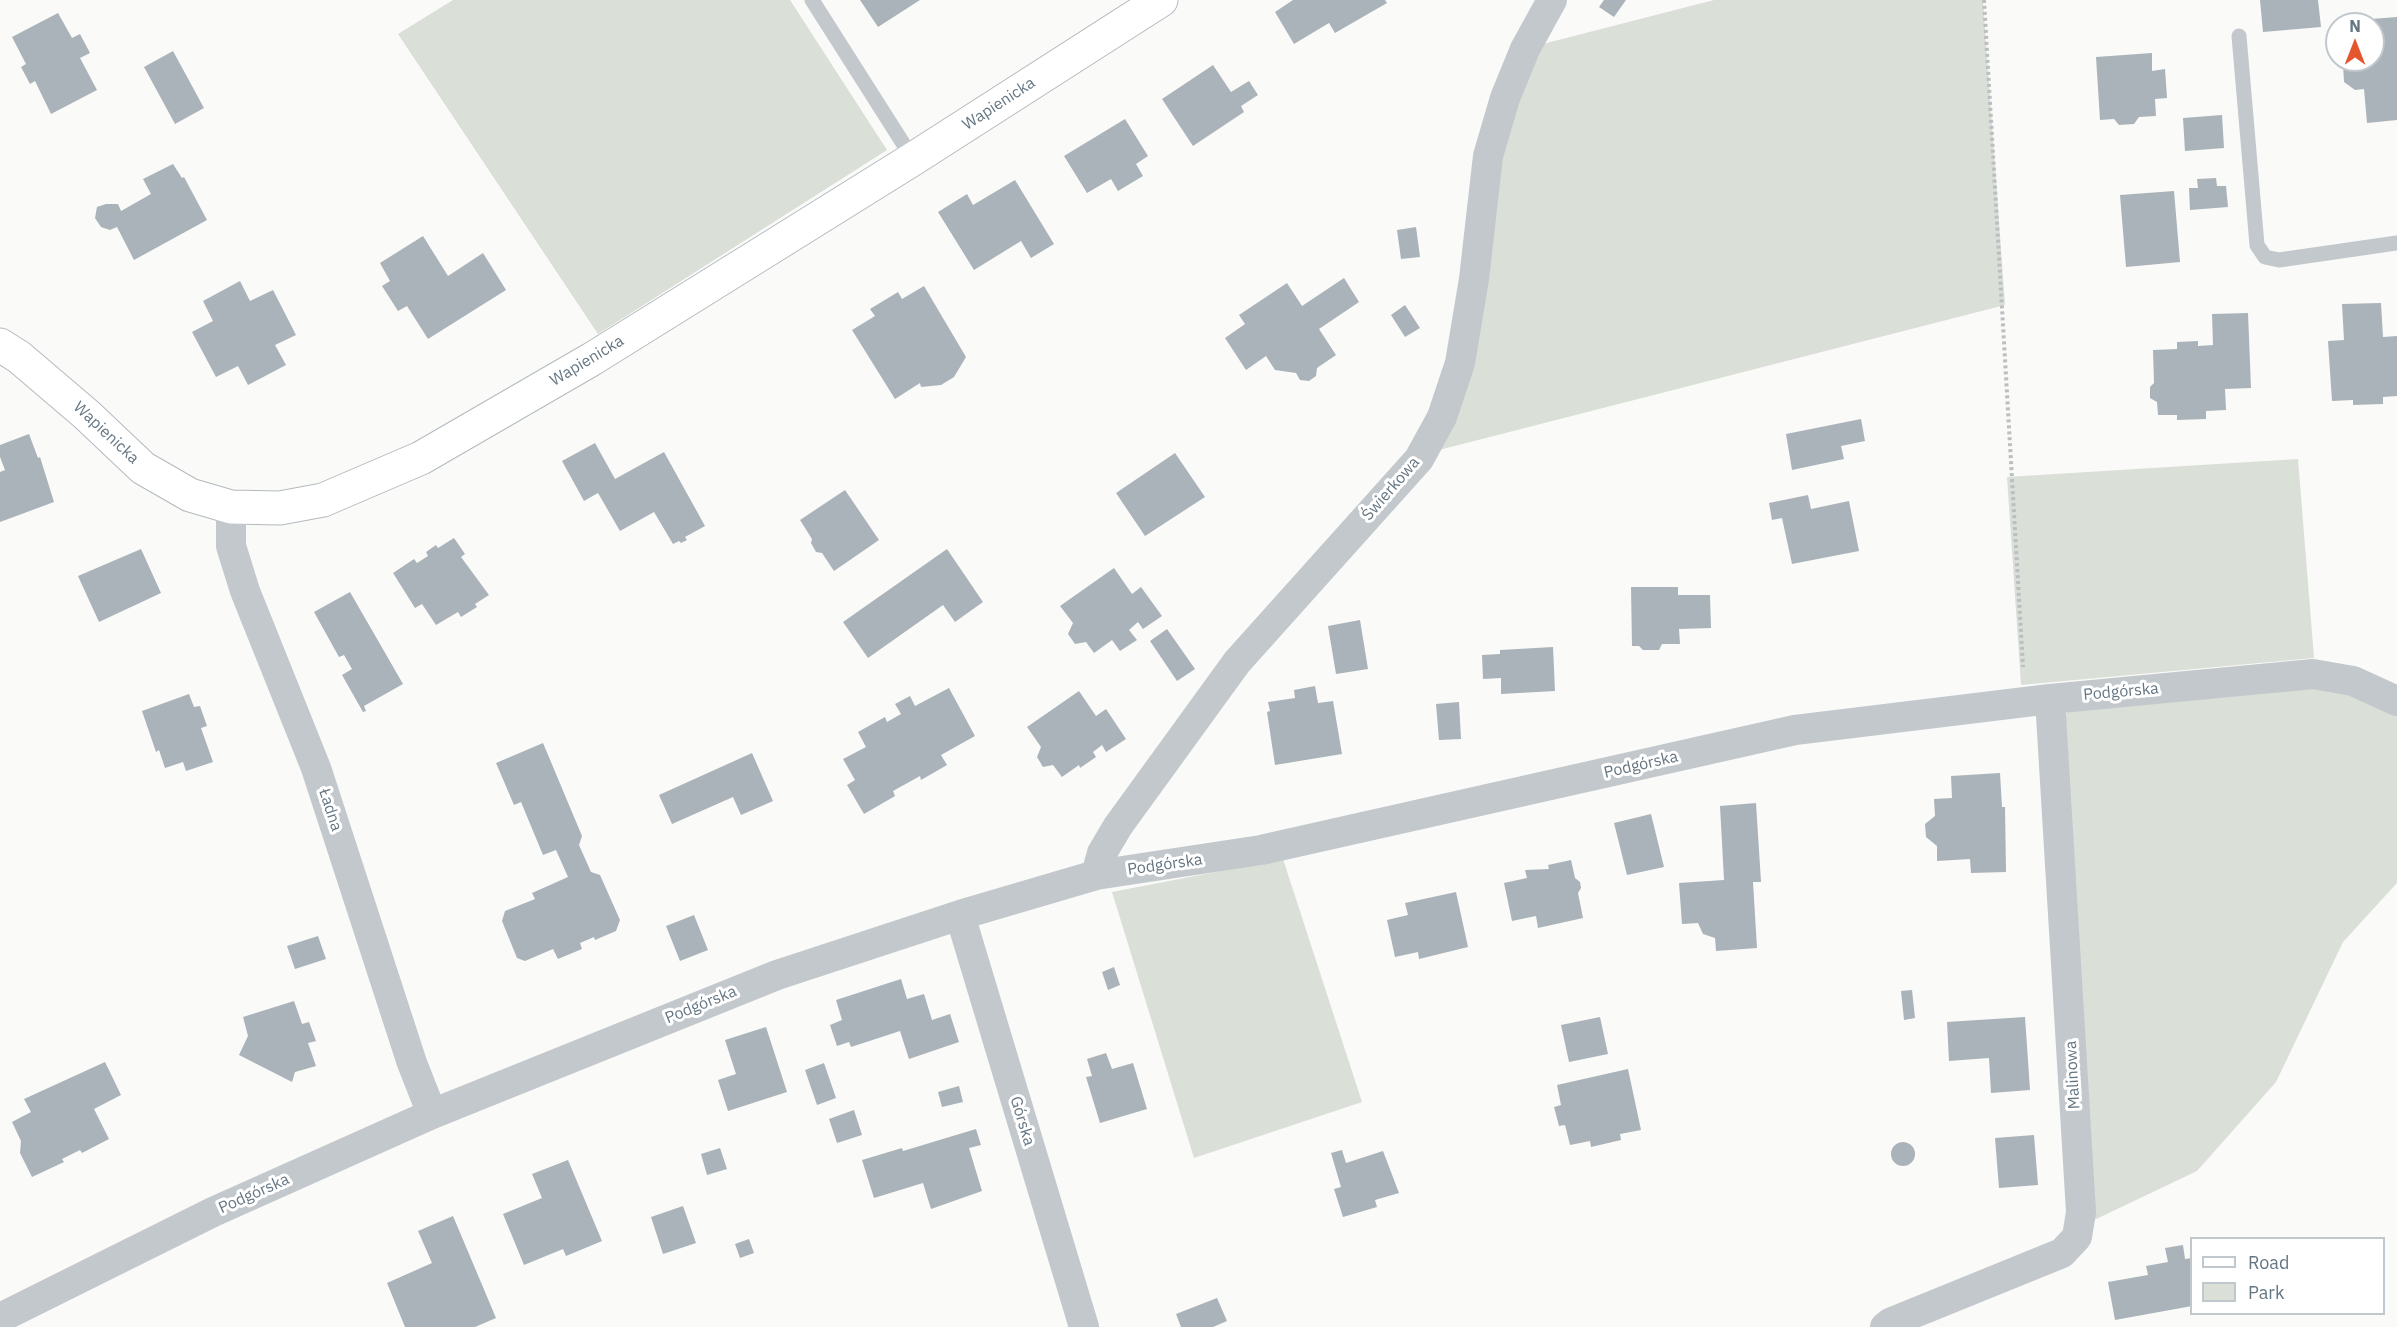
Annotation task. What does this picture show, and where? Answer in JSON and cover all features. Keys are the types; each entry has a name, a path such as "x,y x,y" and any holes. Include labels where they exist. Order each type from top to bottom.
{"street":[{"name":"Wapienicka","path":"0,345 19,357 79,408 143,468 190,495 231,507 280,508 323,500 421,458 592,359 914,159 1161,0"},
{"name":"Świerkowa","path":"1096,875 1102,853 1118,826 1237,662 1419,459 1436,428 1460,363 1474,279 1488,156 1504,98 1525,49 1552,0"},
{"name":"Ładna","path":"231,507 231,546 245,591 316,768 412,1063 432,1114"},
{"name":"Podgórska","path":"0,1318 213,1212 432,1114 777,975 960,915 1096,875 1261,850 1795,730 2038,700 2313,674 2353,681 2397,701"},
{"name":"Malinowa","path":"1885,1327 2062,1253 2077,1237 2082,1212 2038,700"},
{"name":"Górska","path":"960,915 1084,1327"}],"lane":[{"path":"812,0 914,159"},
{"path":"2238,36 2257,245 2265,256 2279,260 2397,243"}],"path":[{"path":"1984,0 2038,700"}],"green space":[{"path":"453,0 790,0 887,150 598,334 398,34"},
{"path":"1714,0 1983,0 2005,305 1439,450 1499,160 1539,45"},
{"path":"2298,459 2314,658 2021,685 2007,477"},
{"path":"2311,682 2397,710 2397,883 2343,942 2276,1082 2197,1171 2092,1221 2062,718 2072,707"},
{"path":"1283,859 1362,1102 1194,1158 1112,892"}],"building":[{"path":"860,0 920,0 878,27"},
{"path":"1293,0 1385,0 1387,3 1335,33 1329,23 1294,44 1275,12"},
{"path":"1604,0 1626,0 1614,17 1599,7"},
{"path":"2260,0 2318,0 2321,27 2263,32"},
{"path":"58,13 72,38 80,34 90,53 80,58 97,90 51,114 35,81 30,84 21,67 26,64 12,37"},
{"path":"2397,17 2397,120 2367,123 2364,89 2355,90 2344,82 2343,72 2385,72 2385,18"},
{"path":"173,51 204,108 175,124 144,67"},
{"path":"2152,53 2152,71 2165,69 2167,98 2155,99 2156,116 2139,117 2134,124 2119,125 2114,119 2100,120 2096,57"},
{"path":"1213,65 1231,92 1249,81 1258,95 1241,106 1244,112 1193,146 1162,99"},
{"path":"2222,115 2224,148 2185,151 2183,118"},
{"path":"1125,119 1148,156 1136,164 1143,176 1118,191 1111,179 1087,193 1064,156"},
{"path":"173,164 182,178 184,177 207,220 134,260 117,227 110,230 101,227 95,218 97,207 118,204 121,211 151,194 143,179"},
{"path":"2216,178 2217,186 2226,186 2228,207 2190,210 2189,188 2198,188 2197,179"},
{"path":"1015,180 1054,244 1031,258 1021,241 974,270 938,212 967,194 973,205"},
{"path":"2174,191 2180,262 2126,267 2120,195"},
{"path":"1416,227 1420,257 1401,259 1397,230"},
{"path":"423,236 448,276 483,253 506,290 428,339 407,306 398,311 382,286 390,281 380,263"},
{"path":"1344,278 1359,302 1319,329 1336,355 1317,368 1316,376 1309,381 1300,380 1296,373 1275,370 1266,356 1246,370 1225,338 1245,324 1239,315 1287,283 1302,306"},
{"path":"240,281 250,301 273,290 296,335 275,345 286,365 248,385 238,366 216,377 192,332 213,321 203,301"},
{"path":"924,286 966,357 954,377 941,385 921,387 920,383 895,399 852,330 875,316 870,309 898,292 902,299"},
{"path":"2381,303 2383,337 2397,336 2397,396 2383,397 2383,404 2353,405 2353,400 2332,401 2328,341 2344,340 2342,304"},
{"path":"1405,305 1420,328 1405,337 1391,315"},
{"path":"2248,313 2251,388 2225,389 2226,410 2206,411 2206,419 2177,420 2177,415 2158,415 2157,402 2150,398 2150,387 2154,383 2153,350 2177,349 2177,342 2198,341 2198,346 2213,345 2212,314"},
{"path":"1861,419 1865,441 1841,446 1844,459 1792,470 1786,434"},
{"path":"29,434 38,458 40,457 54,502 0,522 0,472 5,470 0,457 0,445"},
{"path":"595,443 615,479 664,452 705,526 685,537 687,540 673,544 654,512 620,531 598,493 584,501 562,461"},
{"path":"1175,453 1205,497 1145,536 1116,493"},
{"path":"845,490 879,540 834,571 822,553 816,552 811,543 812,539 800,520"},
{"path":"1808,495 1811,509 1849,501 1859,551 1792,564 1782,518 1772,520 1769,503"},
{"path":"454,538 465,554 461,557 489,595 475,604 477,607 461,617 458,612 436,625 422,604 415,608 393,573 414,559 417,563 428,556 426,552 436,545 438,548"},
{"path":"141,549 161,593 99,622 78,576"},
{"path":"947,549 983,602 955,622 943,605 868,658 843,622"},
{"path":"1114,568 1132,594 1141,587 1162,616 1143,629 1138,622 1129,630 1137,640 1120,651 1112,640 1094,653 1086,642 1075,644 1068,634 1073,623 1060,606"},
{"path":"1631,587 1678,587 1678,595 1710,595 1711,628 1679,629 1680,644 1662,644 1659,650 1643,650 1639,646 1632,646"},
{"path":"350,592 403,684 364,706 366,711 363,712 342,675 352,669 344,655 339,657 314,612"},
{"path":"1360,620 1368,669 1336,674 1328,626"},
{"path":"1167,629 1195,669 1177,681 1150,641"},
{"path":"1553,647 1555,691 1501,694 1501,678 1483,679 1482,655 1500,654 1500,650"},
{"path":"1315,686 1318,703 1333,701 1342,754 1275,765 1267,712 1270,711 1268,702 1295,698 1294,690"},
{"path":"949,688 975,736 941,755 947,765 921,780 920,776 893,791 895,796 864,814 847,785 855,780 843,759 866,747 858,732 885,717 887,722 901,714 895,704 910,696 915,706"},
{"path":"1079,691 1096,716 1106,709 1126,739 1106,752 1102,745 1093,752 1096,757 1062,777 1053,765 1043,767 1037,757 1041,747 1027,727"},
{"path":"189,694 194,707 200,706 207,726 201,728 213,762 186,771 183,762 165,768 159,750 156,752 142,711"},
{"path":"1459,702 1461,739 1439,740 1436,704"},
{"path":"543,743 582,836 579,845 591,872 600,875 620,920 616,931 595,940 594,937 580,943 582,949 558,959 553,949 525,961 517,958 502,921 505,911 535,899 532,893 568,877 556,850 543,855 521,802 514,805 496,763"},
{"path":"752,753 773,801 741,815 733,797 672,824 659,795"},
{"path":"2000,773 2002,807 2005,807 2006,872 1971,873 1970,859 1937,861 1937,846 1926,837 1925,824 1935,816 1934,799 1952,798 1951,776"},
{"path":"1756,803 1761,882 1753,882 1757,948 1716,951 1715,938 1703,934 1698,923 1682,924 1679,883 1724,880 1720,806"},
{"path":"1651,814 1664,867 1627,875 1614,823"},
{"path":"1571,860 1575,878 1580,882 1581,888 1578,893 1583,918 1538,928 1536,916 1512,921 1504,883 1527,878 1525,870 1549,869 1548,865"},
{"path":"1456,892 1468,947 1419,959 1418,952 1395,957 1387,920 1408,915 1405,903"},
{"path":"694,915 708,950 680,961 666,926"},
{"path":"318,936 326,959 295,969 287,946"},
{"path":"1114,967 1120,985 1108,990 1102,972"},
{"path":"901,979 907,999 924,994 932,1020 950,1014 959,1042 909,1059 900,1031 851,1047 849,1042 837,1046 830,1025 842,1020 836,1000"},
{"path":"1912,990 1915,1018 1904,1020 1901,991"},
{"path":"294,1001 302,1024 309,1022 316,1041 308,1043 316,1066 295,1072 292,1082 239,1055 248,1036 243,1017"},
{"path":"1600,1017 1608,1054 1569,1062 1561,1025"},
{"path":"2025,1017 2030,1090 1991,1093 1989,1058 1949,1061 1947,1022"},
{"path":"766,1027 787,1092 728,1111 718,1080 736,1074 725,1040"},
{"path":"1106,1053 1112,1069 1133,1063 1147,1109 1100,1123 1086,1077 1092,1076 1087,1059"},
{"path":"105,1062 121,1095 94,1109 109,1139 82,1153 80,1150 62,1159 64,1162 32,1177 20,1153 21,1141 12,1122 31,1112 24,1099"},
{"path":"824,1063 836,1098 817,1105 805,1070"},
{"path":"1628,1069 1641,1130 1620,1134 1621,1140 1591,1147 1590,1141 1570,1145 1565,1125 1559,1126 1554,1107 1561,1105 1557,1085"},
{"path":"959,1086 963,1102 942,1107 938,1092"},
{"path":"854,1110 862,1135 837,1143 829,1119"},
{"path":"976,1129 981,1145 969,1148 982,1191 931,1209 923,1183 874,1198 862,1160 902,1148 903,1151"},
{"path":"2034,1135 2038,1185 1999,1188 1995,1138"},
{"path":"1903,1142 1908,1143 1914,1149 1914,1159 1908,1165 1903,1166 1898,1165 1892,1159 1891,1154 1892,1149 1898,1143"},
{"path":"720,1148 727,1169 707,1175 701,1154"},
{"path":"1342,1150 1346,1163 1383,1151 1399,1193 1375,1200 1377,1207 1343,1217 1334,1189 1341,1187 1331,1153"},
{"path":"568,1160 602,1241 566,1256 563,1249 524,1265 503,1214 542,1198 532,1174"},
{"path":"683,1206 696,1243 663,1254 651,1217"},
{"path":"453,1216 496,1318 475,1327 405,1327 387,1283 432,1263 418,1231"},
{"path":"749,1239 754,1253 740,1258 735,1244"},
{"path":"2183,1245 2185,1259 2190,1258 2190,1306 2115,1320 2108,1282 2148,1275 2146,1266 2168,1262 2165,1248"},
{"path":"1217,1298 1227,1321 1213,1327 1181,1327 1176,1314"}]}
